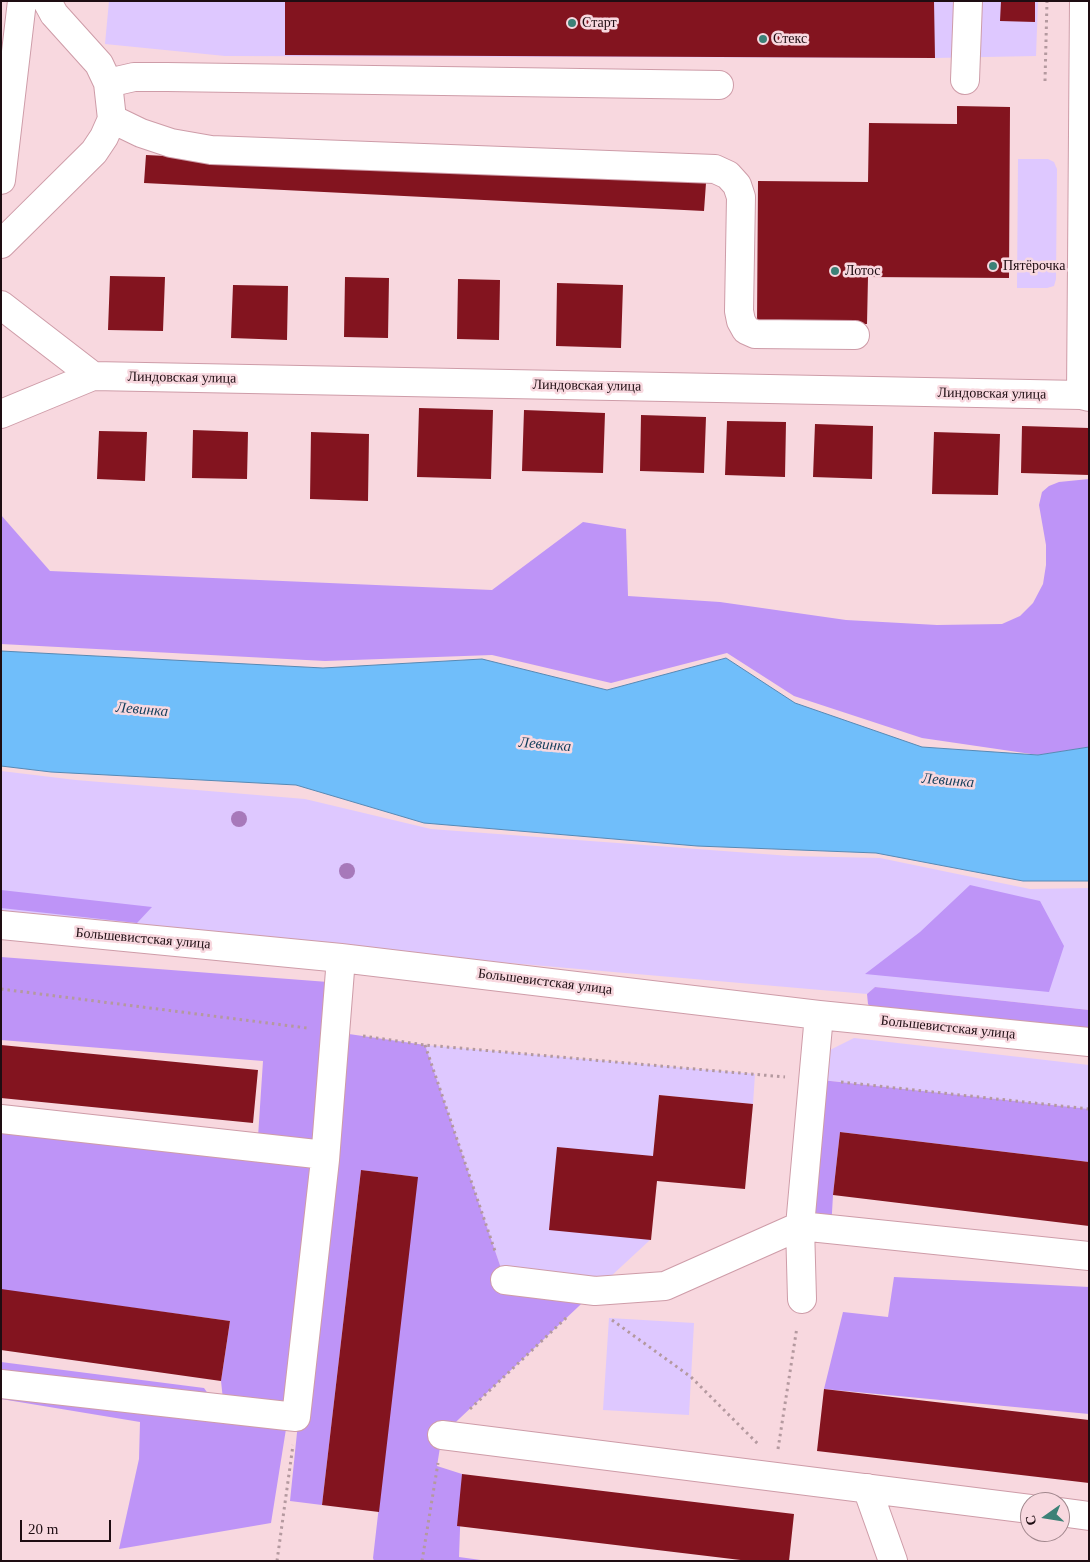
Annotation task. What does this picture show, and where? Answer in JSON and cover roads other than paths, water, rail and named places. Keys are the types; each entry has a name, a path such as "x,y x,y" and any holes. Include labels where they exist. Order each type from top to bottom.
{"street":[{"path":"1,180 22,1"},
{"path":"1,244 94,152 104,137 112,119 108,83 99,64 54,14 47,1"},
{"path":"965,80 968,1"},
{"path":"1084,1 1086,34 1085,396"},
{"path":"108,83 134,78 167,77 719,85"},
{"path":"112,119 141,133 171,143 211,150 715,169 728,175 737,186 741,198 739,311 741,321 746,330 755,334 855,335"},
{"path":"1,305 93,376"},
{"name":"Линдовская улица","path":"1,414 93,376 1085,396"},
{"name":"Большевистская улица","path":"1,925 341,958 819,1015 1089,1042"},
{"path":"1,1384 296,1417 325,1155 341,958"},
{"path":"802,1299 800,1226 819,1015"},
{"path":"1,1119 325,1155"},
{"path":"505,1280 590,1296 665,1286 800,1226 1089,1256"},
{"path":"442,1435 775,1468 867,1488 1020,1508"},
{"path":"867,1488 893,1561"},
{"path":"1070,1513 1089,1516"}],"water":[{"name":"Левинка","path":"1,651 323,668 482,659 607,690 726,658 795,703 922,747 1038,755 1089,747 1089,881 1023,881 876,853 697,846 424,823 296,785 51,772 1,766"}],"place":[{"name":"Старт","path":"572,23"},
{"name":"Стекс","path":"763,39"},
{"name":"Пятёрочка","path":"993,266"},
{"name":"Лотос","path":"835,271"}]}
